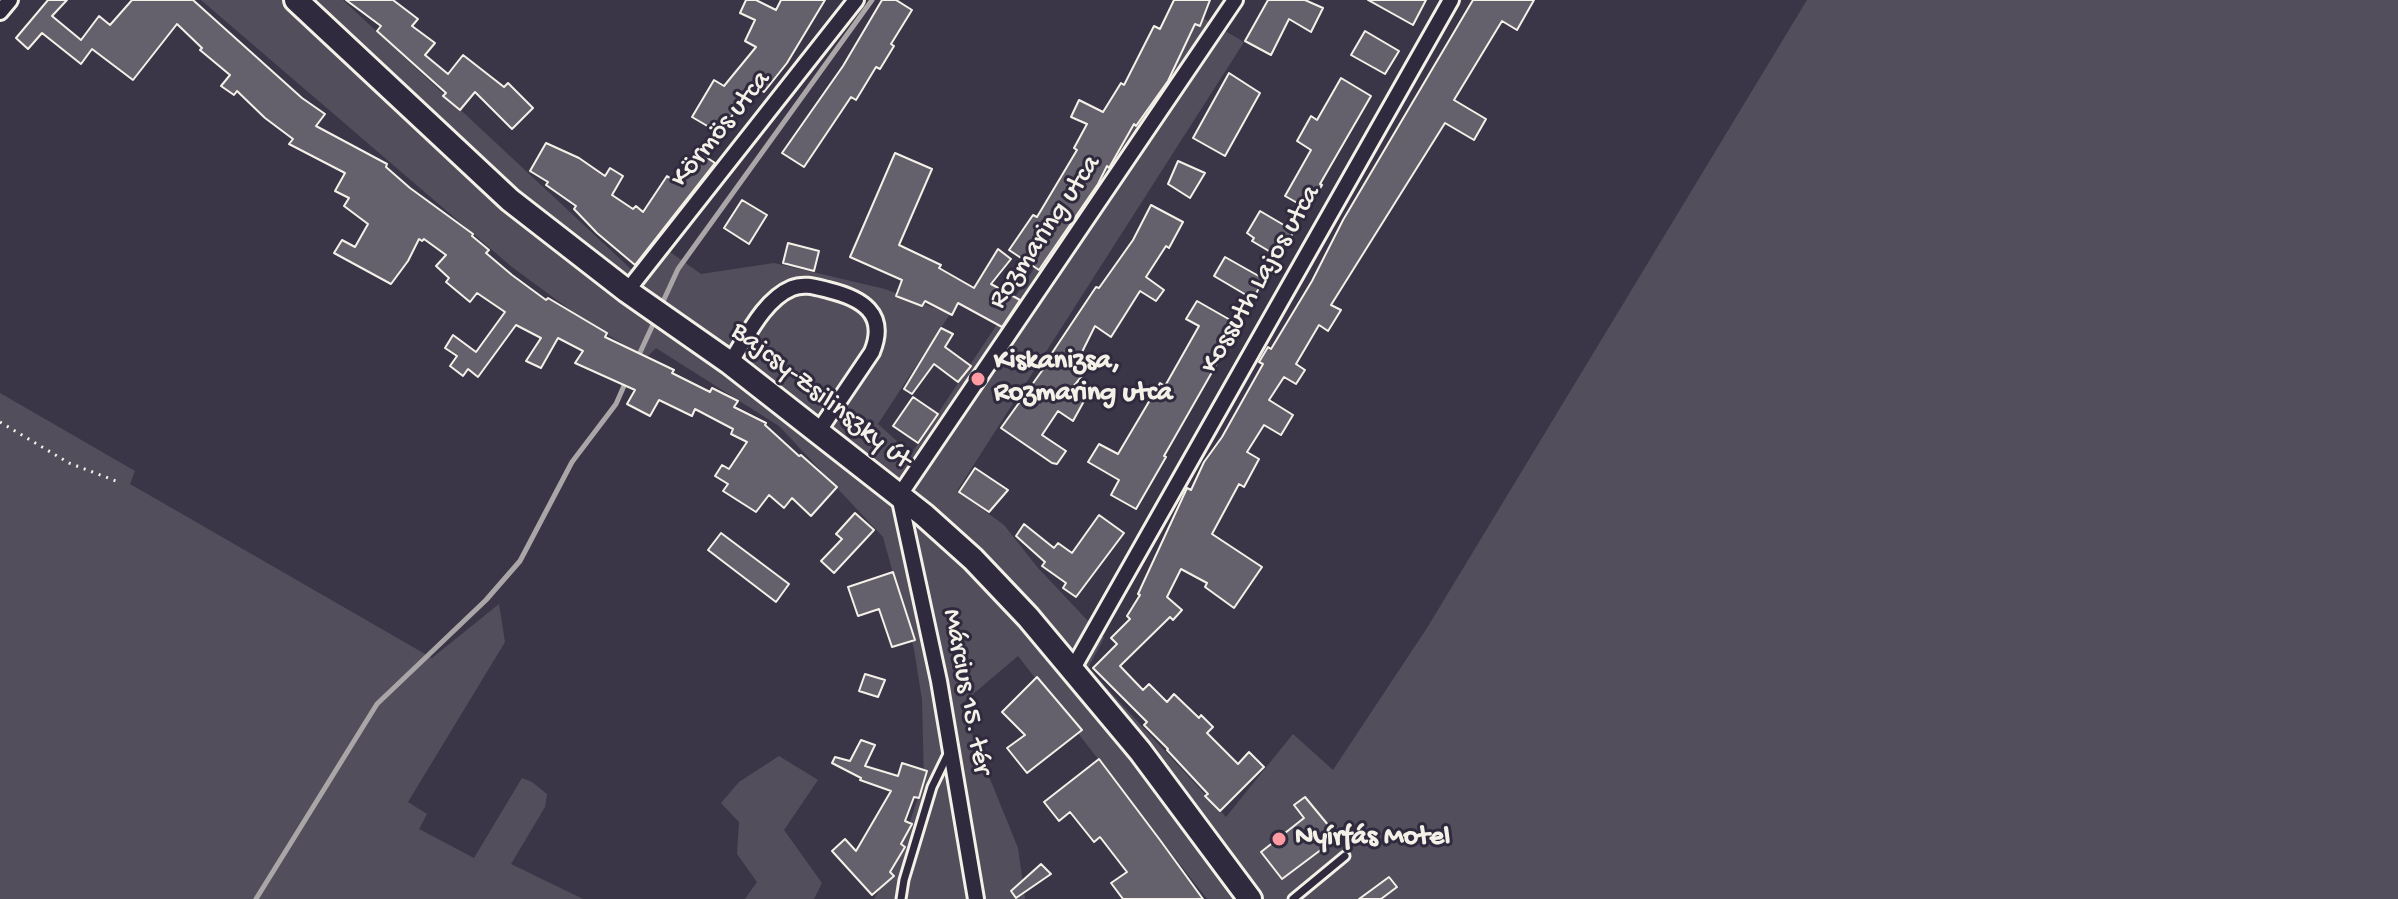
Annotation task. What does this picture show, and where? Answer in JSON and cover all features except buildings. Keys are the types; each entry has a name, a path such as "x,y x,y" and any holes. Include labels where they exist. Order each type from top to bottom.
{"main road":[{"name":"Bajcsy-Zsilinszky út","path":"296,0 510,200 818,432 942,531 1000,585 1140,751 1250,899"}],"street":[{"path":"0,12 10,0"},
{"name":"Körmös utca","path":"627,291 856,0"},
{"name":"Rozmaring utca","path":"899,496 1235,0"},
{"name":"Kossuth Lajos utca","path":"1072,670 1451,0"},
{"path":"730,363 768,306 792,288 813,286 845,294 864,303 875,321 877,341 818,432"},
{"name":"Március 15. tér","path":"899,496 939,681 976,899"}],"lane":[{"path":"901,899 932,787 950,750"},
{"path":"1293,899 1345,856"}],"path":[{"path":"0,422 69,463 116,481"}],"shaded area":[{"path":"201,0 343,0 633,271 656,242 701,274 774,263 885,289 950,314 878,424 911,454 1201,17 1244,42 957,491 1004,525 1038,568 1104,638 1088,668 1226,817 1293,734 1333,770 1427,628 1807,0 2398,0 2398,899 1207,899 1018,656 960,705 1018,848 1025,899 874,899 897,860 924,780 922,700 914,649 883,537 779,426 656,348 646,358 588,323 512,267"},
{"path":"0,393 135,471 130,484 432,658 499,604 505,642 408,802 427,814 419,829 474,858 522,778 532,782 547,794 545,807 511,864 583,899 0,899"},
{"path":"779,756 818,780 784,830 822,883 814,899 745,899 757,882 737,854 739,822 721,803 739,782"}],"waterway":[{"path":"660,308 678,269 872,0"},
{"path":"637,359 656,318"},
{"path":"256,899 377,704 486,600 520,561 572,462 616,404 627,379"}],"place":[{"name":"Kiskanizsa, Rozmaring utca","path":"978,379"},
{"name":"Nyírfás Motel","path":"1279,839"}]}
